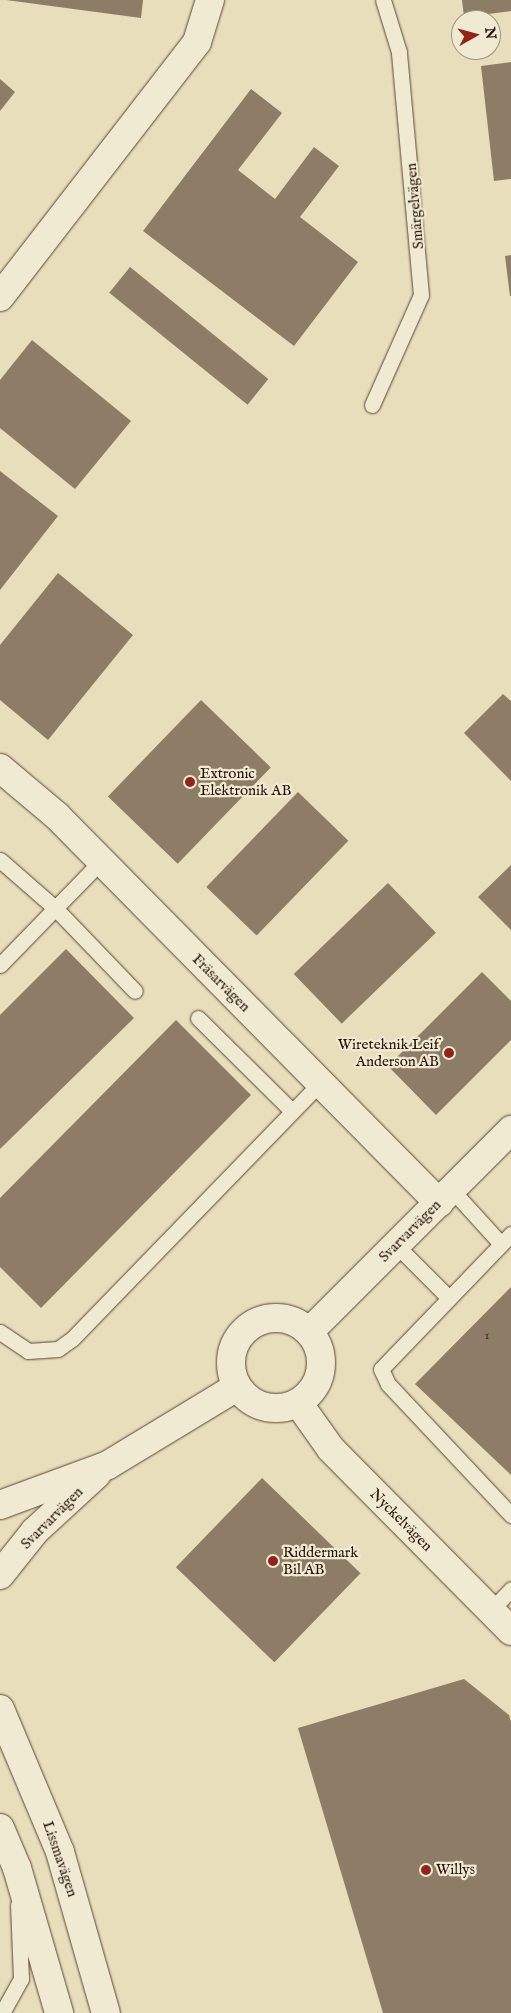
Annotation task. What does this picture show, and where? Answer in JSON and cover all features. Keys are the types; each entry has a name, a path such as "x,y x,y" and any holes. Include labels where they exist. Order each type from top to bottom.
{"street":[{"path":"0,297 197,42 210,0"},
{"name":"Fräsarvägen","path":"0,768 101,861 320,1083 445,1196"},
{"name":"Svarvarvägen","path":"309,1332 511,1130"},
{"path":"281,1318 309,1332 321,1364 312,1391 299,1404 268,1408 237,1387 229,1362 243,1332 266,1319 281,1318"},
{"name":"Svarvarvägen","path":"0,1505 108,1464 237,1387"},
{"name":"Nyckelvägen","path":"299,1404 330,1448 511,1631"},
{"name":"Svarvarvägen","path":"0,1576 35,1531 108,1464"},
{"name":"Lissmavägen","path":"0,1709 60,1852 106,2013"},
{"path":"0,1828 17,1868 59,2013"}],"lane":[{"name":"Smärgelvägen","path":"372,405 421,295 399,52 383,0"},
{"path":"0,860 55,908 135,991"},
{"path":"0,965 101,861"},
{"path":"198,1018 292,1111"},
{"path":"0,1332 28,1351 58,1349 72,1339 320,1083"},
{"path":"445,1196 506,1239 383,1363 383,1376 511,1515"},
{"path":"396,1245 448,1297"},
{"path":"491,1610 511,1588"},
{"path":"2,2013 21,1979 17,1868"}],"building":[{"path":"6,0 143,0 141,18"},
{"path":"462,0 511,0 511,11 463,10"},
{"path":"511,62 511,179 494,181 481,66"},
{"path":"0,79 15,92 0,111"},
{"path":"251,89 282,113 238,170 275,199 314,147 339,166 300,217 358,262 294,346 143,231"},
{"path":"511,255 511,296 510,296 505,256"},
{"path":"130,267 268,379 248,405 109,293"},
{"path":"32,340 131,421 75,489 0,428 0,380"},
{"path":"0,471 58,516 0,590"},
{"path":"58,573 133,635 48,740 0,700 0,645"},
{"path":"503,694 511,701 511,781 464,733"},
{"name":"Extronic Elektronik AB","path":"201,700 271,767 178,864 108,796"},
{"path":"298,792 348,841 257,936 206,887"},
{"path":"511,865 511,930 478,897"},
{"path":"388,883 436,933 342,1024 294,974"},
{"path":"66,949 134,1018 0,1149 0,1015"},
{"name":"Wireteknik Leif Anderson AB","path":"482,972 511,1001 511,1040 436,1115 388,1066"},
{"path":"176,1020 251,1095 41,1308 0,1267 0,1198"},
{"path":"511,1287 511,1475 415,1384"},
{"path":"262,1478 361,1573 274,1662 176,1567"},
{"name":"Willys","path":"464,1679 509,1715 511,1722 511,2013 383,2013 298,1728"}],"place":[{"name":"Extronic Elektronik AB","path":"190,782"},
{"name":"Wireteknik Leif Anderson AB","path":"449,1053"},
{"name":"Riddermark Bil AB","path":"273,1561"},
{"name":"Willys","path":"426,1870"}]}
